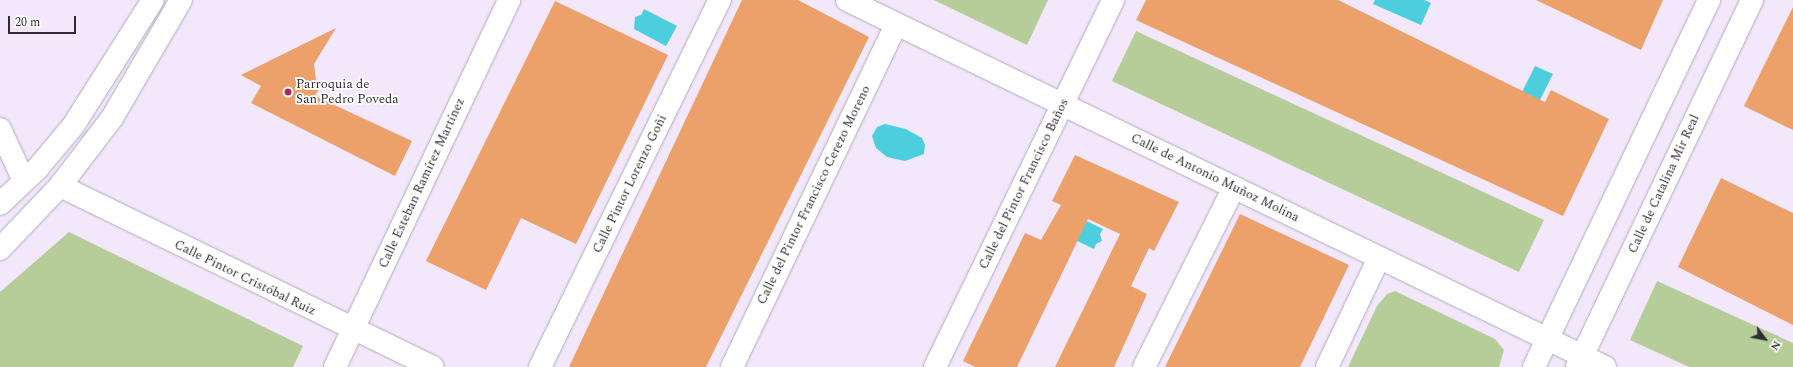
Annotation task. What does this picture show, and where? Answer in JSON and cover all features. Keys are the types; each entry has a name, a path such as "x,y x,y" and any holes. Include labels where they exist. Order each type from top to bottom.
{"street":[{"path":"0,204 24,181 73,126 153,0"},
{"path":"0,249 60,186 112,118 181,0"},
{"name":"Calle Esteban Ramírez Martínez","path":"335,367 509,0"},
{"name":"Calle Pintor Lorenzo Goñi","path":"540,367 720,0"},
{"name":"Calle de Antonio Muñoz Molina","path":"847,0 1547,339 1579,361 1605,367"},
{"name":"Calle del Pintor Francisco Baños","path":"935,367 1113,0"},
{"path":"1534,367 1709,0"},
{"name":"Calle de Catalina Mir Real","path":"1579,361 1752,0"},
{"name":"Calle del Pintor Francisco Cerezo Moreno","path":"732,367 896,24"},
{"path":"0,129 24,181"},
{"name":"Calle Pintor Cristóbal Ruiz","path":"60,186 353,330 432,367"},
{"path":"1144,367 1234,187"},
{"path":"1327,367 1379,258"}],"green space":[{"path":"934,0 1048,0 1027,45"},
{"path":"1136,31 1544,220 1519,272 1112,81"},
{"path":"69,232 303,346 293,367 0,367 0,292"},
{"path":"1657,281 1793,343 1793,367 1689,367 1630,340"},
{"path":"1395,291 1495,339 1504,350 1499,367 1348,367 1377,306 1387,294"}],"water":[{"path":"1375,0 1424,0 1431,3 1421,25 1373,4"},
{"path":"644,9 677,26 666,46 634,29 635,17 641,15"},
{"path":"1535,66 1553,74 1538,104 1520,96"},
{"path":"885,124 906,129 922,138 925,145 924,154 905,161 887,157 876,148 872,136 877,127"},
{"path":"1066,211 1103,229 1100,234 1102,241 1096,244 1094,249 1056,231"}],"building":[{"path":"742,0 798,0 869,37 706,367 569,367"},
{"path":"1146,0 1338,0 1545,102 1551,90 1609,119 1563,216 1136,20"},
{"path":"1536,0 1663,0 1641,50"},
{"path":"555,1 668,55 576,244 521,218 486,290 426,261"},
{"path":"1793,7 1793,130 1744,106"},
{"name":"Parroquia de San Pedro Poveda","path":"336,28 314,64 316,80 320,87 315,96 412,141 395,176 251,103 261,86 241,75"},
{"path":"1075,155 1179,202 1154,251 1149,248 1131,286 1147,294 1114,367 1055,367 1120,234 1088,219 1017,367 975,367 963,361 1025,233 1041,240 1061,205 1052,201"},
{"path":"1721,178 1793,213 1793,325 1678,267"},
{"path":"1240,214 1349,265 1300,367 1165,367"}],"place":[{"name":"Parroquia de San Pedro Poveda","path":"288,92"}]}
